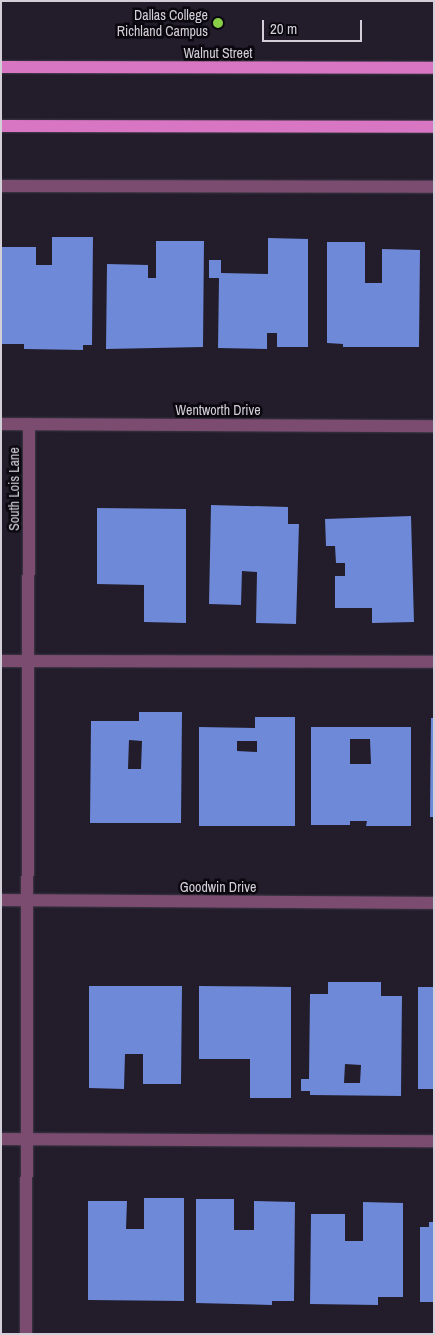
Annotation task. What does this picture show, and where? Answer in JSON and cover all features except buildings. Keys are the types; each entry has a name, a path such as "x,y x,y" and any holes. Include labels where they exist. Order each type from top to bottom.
{"main road":[{"name":"Walnut Street","path":"1,67 434,68"},
{"path":"1,126 434,127"}],"street":[{"path":"1,186 434,187"},
{"name":"Wentworth Drive","path":"1,424 434,426"},
{"name":"South Lois Lane","path":"26,1334 29,424"},
{"path":"1,661 434,662"},
{"name":"Goodwin Drive","path":"1,900 434,903"},
{"path":"1,1139 434,1141"}],"place":[{"name":"Dallas College Richland Campus","path":"218,23"}]}
